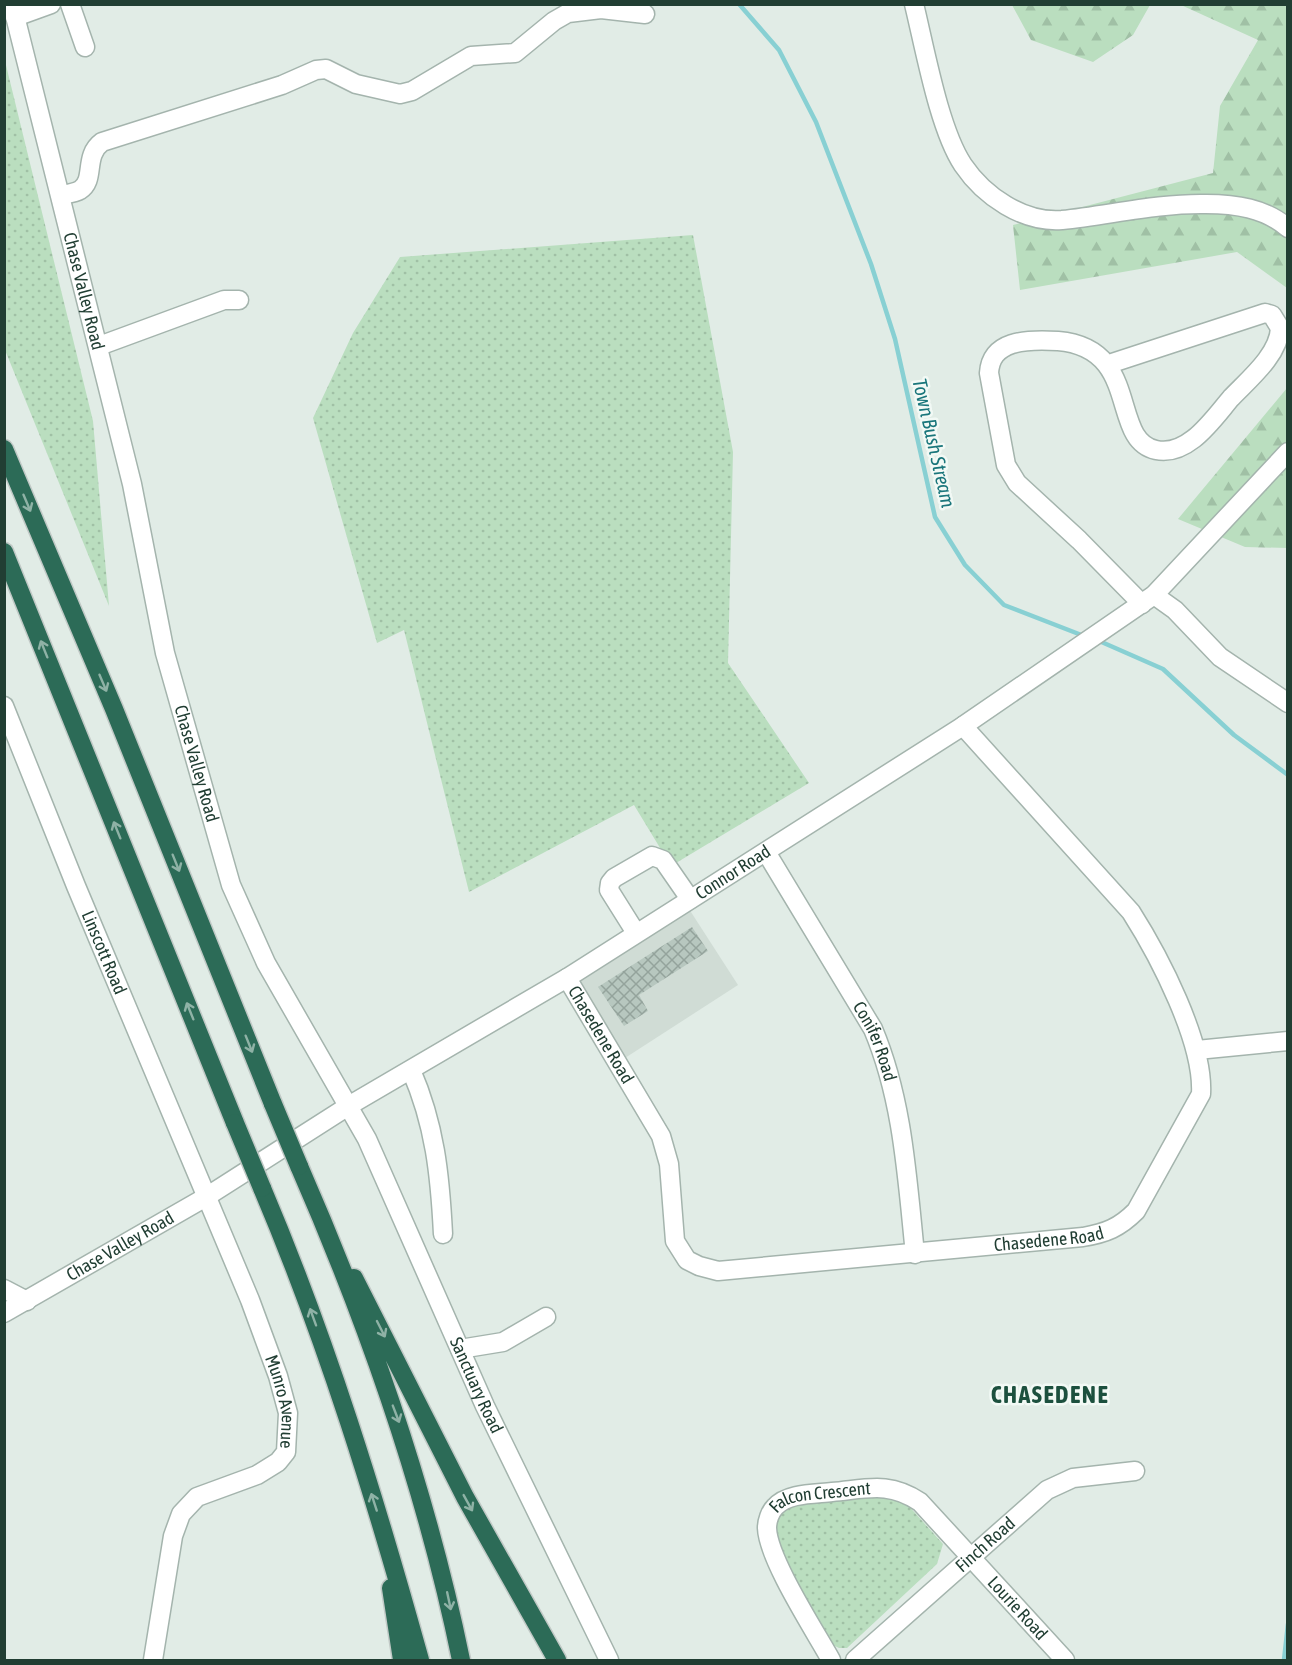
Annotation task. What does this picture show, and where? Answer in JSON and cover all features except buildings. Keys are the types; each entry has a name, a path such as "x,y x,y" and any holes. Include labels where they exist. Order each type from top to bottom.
{"highway":[{"path":"4,449 114,709 314,1202 406,1445 444,1578 461,1660"},
{"path":"4,552 291,1256 323,1346 392,1558 420,1660"},
{"path":"314,1202 465,1497 557,1660"},
{"path":"392,1558 392,1604 402,1660"}],"street":[{"path":"14,11 51,4"},
{"path":"70,4 85,47"},
{"path":"914,4 943,117 963,165 988,193 1009,208 1030,217 1060,220 1190,203 1228,204 1257,211 1287,228"},
{"path":"61,195 80,190 85,184 91,155 102,142 282,86 315,70 326,69 356,84 400,94 412,91 471,56 515,53 554,21 568,13 601,9 645,14"},
{"name":"Chase Valley Road","path":"4,1313 206,1197 350,1105 287,1003 231,885 165,653 132,484 14,11"},
{"path":"99,346 224,300 239,300"},
{"path":"1109,364 1265,314 1272,315 1280,328 1275,345 1265,360 1206,426 1184,445 1170,451 1155,450 1140,441 1131,425 1109,364 1087,349 1068,342 1014,344 1000,350 993,357 989,373 1006,465 1017,483 1078,540 1148,600 1175,610 1220,657 1287,703"},
{"name":"Connor Road","path":"350,1105 567,978 963,726 1148,600 1287,452"},
{"name":"Linscott Road","path":"4,706 76,886 206,1197"},
{"name":"Chasedene Road","path":"567,978 661,1136 669,1164 675,1241 687,1260 699,1266 718,1271 915,1254 1083,1236 1109,1232 1123,1224 1145,1196 1201,1094 1202,1073 1197,1050 1153,946 1131,912 963,726"},
{"name":"Conifer Road","path":"766,852 873,1029 886,1060 895,1093 903,1145 915,1254"},
{"path":"636,933 609,890 614,878 652,856 657,856 663,860 690,899"},
{"path":"1197,1050 1287,1041"},
{"path":"411,1070 424,1100 434,1133 443,1234"},
{"name":"Sanctuary Road","path":"350,1105 460,1349 609,1660"},
{"name":"Munro Avenue","path":"153,1660 173,1536 181,1514 197,1497 272,1467 286,1452 288,1439 288,1413 278,1376 250,1300 206,1197"},
{"path":"4,1289 27,1301"},
{"path":"460,1349 503,1342 546,1317"},
{"name":"Finch Road","path":"855,1660 1034,1500 1058,1484 1073,1478 1135,1471"},
{"name":"Falcon Crescent","path":"831,1660 769,1540 766,1526 775,1507 790,1498 885,1486 895,1488 920,1502 970,1558"},
{"name":"Lourie Road","path":"970,1558 1065,1660"}],"shaded area":[{"path":"689,909 738,985 625,1058 575,981"}],"green space":[{"path":"1012,5 1150,5 1133,35 1093,62 1031,40"},
{"path":"1181,5 1287,5 1287,288 1237,252 1020,290 1013,225 1213,173 1220,106 1258,40"},
{"path":"5,61 93,421 109,606 5,350"},
{"path":"693,235 733,452 728,663 809,783 671,866 634,805 469,892 404,630 377,643 313,418 353,333 400,257"},
{"path":"1287,388 1287,548 1245,547 1178,519"},
{"path":"898,1494 943,1544 937,1564 847,1648 839,1648 827,1642 780,1551 771,1514 790,1501"}],"waterway":[{"name":"Town Bush Stream","path":"739,4 779,50 816,122 871,264 895,339 935,517 965,565 1004,605 1084,636"},
{"name":"Town Bush Stream","path":"1097,640 1163,669 1234,735 1288,775"},
{"name":"Town Bush Stream","path":"1284,1660 1288,1624"}],"district":[{"name":"CHASEDENE","path":"1050,1395"}]}
